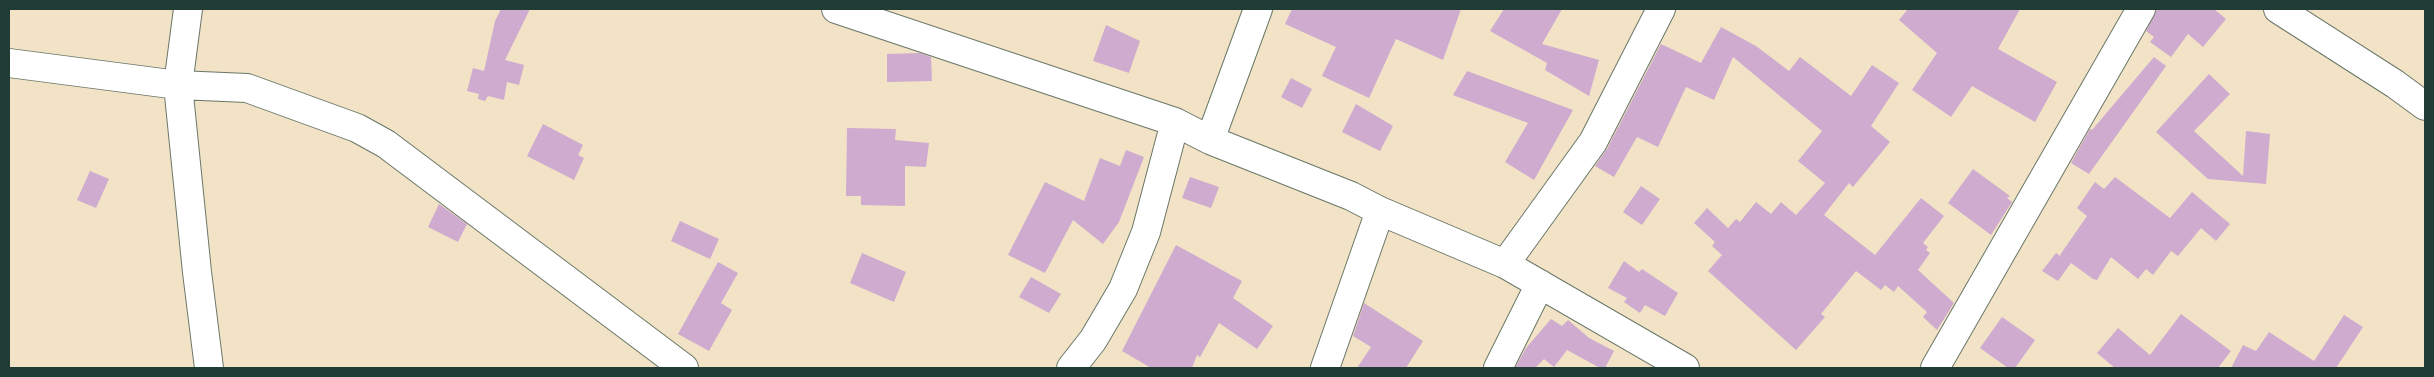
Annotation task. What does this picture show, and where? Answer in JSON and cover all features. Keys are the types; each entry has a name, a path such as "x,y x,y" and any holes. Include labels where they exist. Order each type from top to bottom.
{"street":[{"path":"188,9 178,85 209,368"},
{"path":"836,9 1175,122 1210,140 1352,196 1380,211 1505,264 1685,368"},
{"path":"1210,140 1258,9"},
{"path":"1505,264 1593,142 1661,9"},
{"path":"1935,368 2140,9"},
{"path":"2278,9 2395,84 2425,106"},
{"path":"9,64 178,85 247,88 372,135 684,368"},
{"path":"1071,368 1093,340 1123,289 1146,232 1175,122"},
{"path":"1325,368 1380,211"},
{"path":"1498,368 1540,284"}],"building":[{"path":"501,9 530,9 505,60 524,65 519,85 507,82 504,100 488,96 485,101 478,99 479,94 467,91 473,68 484,71 495,21"},
{"path":"1292,9 1461,9 1443,60 1396,39 1369,98 1322,76 1336,47 1285,24"},
{"path":"1504,9 1562,9 1542,44 1599,60 1589,96 1545,70 1547,63 1490,31"},
{"path":"1908,9 2020,9 1998,49 2057,82 2035,122 1972,86 1951,117 1912,90 1937,53 1899,20"},
{"path":"2157,9 2214,9 2226,19 2203,47 2188,34 2171,57 2150,42 2154,37 2146,31"},
{"path":"1106,25 1140,41 1129,73 1093,61"},
{"path":"1721,27 1756,46 1789,71 1800,57 1851,96 1872,65 1899,83 1871,126 1890,142 1853,187 1849,183 1824,215 1875,255 1921,198 1944,216 1923,243 1928,247 1926,250 1930,253 1918,270 1954,303 1937,330 1923,317 1927,312 1898,286 1894,292 1885,285 1881,290 1856,271 1821,314 1825,317 1796,350 1708,271 1722,255 1712,246 1715,242 1694,223 1707,208 1728,228 1736,219 1740,222 1756,202 1771,214 1781,202 1796,215 1825,183 1798,161 1822,131 1733,57 1714,100 1686,87 1658,147 1637,137 1614,177 1595,166 1607,149 1661,44 1701,63"},
{"path":"920,53 931,57 932,81 887,82 887,54"},
{"path":"2154,57 2166,66 2089,174 2071,163 2090,129 2092,130"},
{"path":"1467,71 1573,110 1534,180 1505,162 1528,123 1453,95"},
{"path":"2209,74 2230,94 2194,131 2243,176 2246,131 2270,134 2266,184 2208,179 2156,132"},
{"path":"1291,78 1312,89 1302,108 1281,97"},
{"path":"1356,104 1393,126 1380,151 1342,132"},
{"path":"543,124 583,145 578,155 584,158 574,180 527,156"},
{"path":"847,128 896,129 895,140 929,143 926,167 905,166 905,206 861,205 861,196 846,196"},
{"path":"1126,150 1144,157 1119,222 1103,244 1073,220 1045,273 1008,255 1045,182 1084,201 1100,158 1120,166"},
{"path":"1973,169 2010,196 2007,198 2012,202 1991,235 1948,203"},
{"path":"90,171 109,179 96,208 77,200"},
{"path":"1190,177 1219,187 1211,208 1182,198"},
{"path":"2115,177 2170,218 2192,192 2230,224 2216,241 2201,228 2178,256 2171,251 2153,275 2146,269 2138,279 2111,257 2097,280 2071,263 2058,281 2042,271 2056,253 2063,258 2060,255 2087,216 2077,208 2095,182 2104,189"},
{"path":"1641,186 1660,199 1642,225 1623,212"},
{"path":"439,204 467,224 458,242 428,227"},
{"path":"680,221 719,239 710,259 671,241"},
{"path":"1176,245 1242,281 1233,298 1273,326 1257,349 1219,323 1200,357 1197,355 1192,368 1151,368 1122,351"},
{"path":"862,253 906,272 894,302 850,283"},
{"path":"1624,261 1639,272 1642,269 1678,293 1665,316 1645,305 1640,313 1624,302 1627,298 1608,288"},
{"path":"718,262 738,273 721,303 732,310 709,351 678,334"},
{"path":"1031,277 1061,294 1049,313 1019,297"},
{"path":"1364,303 1423,341 1406,368 1357,368 1371,347 1353,336"},
{"path":"2181,314 2231,351 2218,368 2115,368 2097,353 2118,328 2150,355"},
{"path":"2344,315 2363,327 2336,368 2231,368 2243,345 2256,351 2269,332 2314,361"},
{"path":"2002,317 2035,340 2015,368 2008,368 1980,348"},
{"path":"1551,319 1562,326 1568,320 1589,338 1614,351 1605,368 1600,368 1567,350 1554,367 1544,359 1535,368 1515,368 1526,348"}]}
